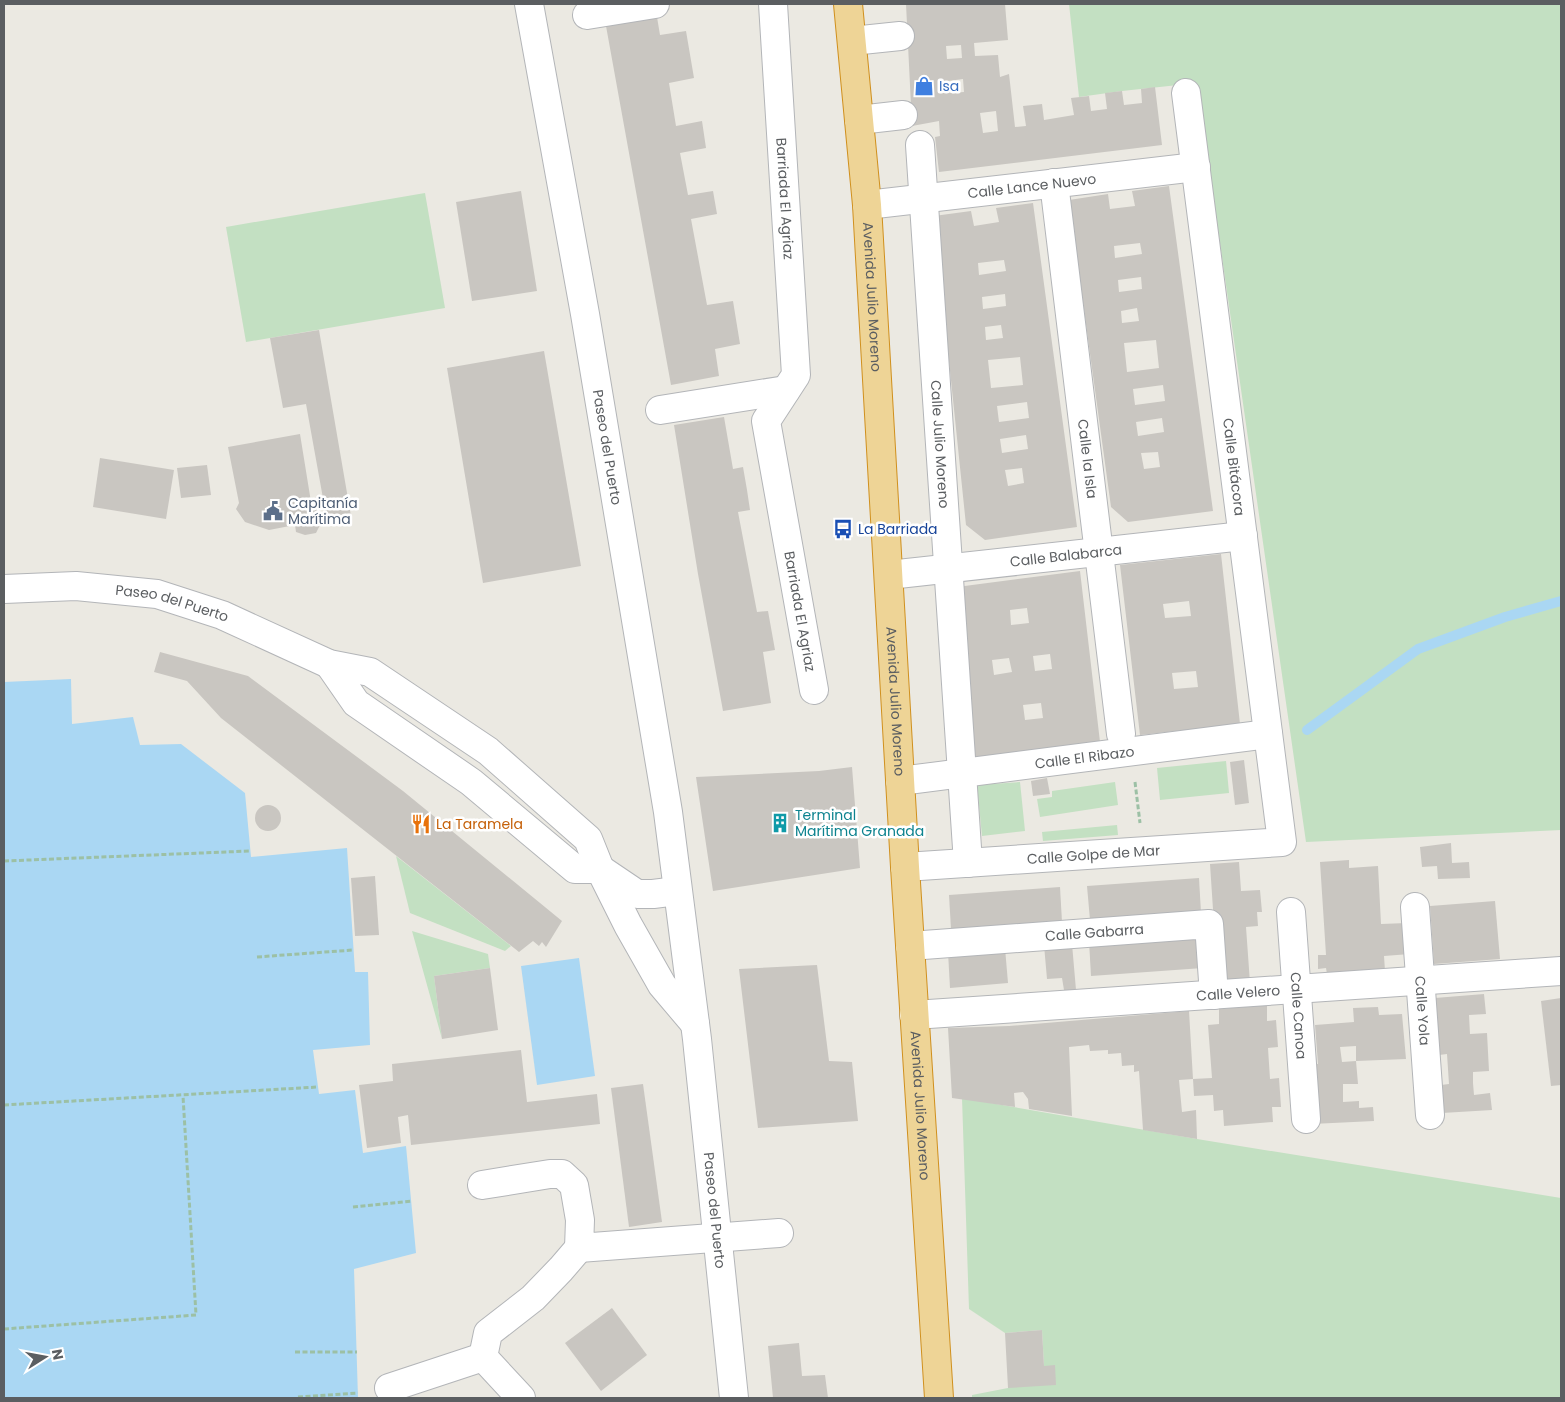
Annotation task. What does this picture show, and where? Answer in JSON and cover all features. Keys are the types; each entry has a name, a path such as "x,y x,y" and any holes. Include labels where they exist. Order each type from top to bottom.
{"highway":[{"name":"Avenida Julio Moreno","path":"848,4 867,205 914,1015 940,1398"}],"street":[{"name":"Paseo del Puerto","path":"529,4 585,314 668,812 695,1024 734,1398"},
{"path":"587,15 655,4"},
{"name":"Barriada El Agriaz","path":"773,4 796,376 766,421 814,690"},
{"path":"852,42 900,36"},
{"name":"Calle Bitácora","path":"1186,93 1282,842"},
{"path":"859,120 903,115"},
{"name":"Calle Julio Moreno","path":"920,145 968,863"},
{"name":"Calle Lance Nuevo","path":"867,205 1196,166"},
{"name":"Calle la Isla","path":"1054,183 1099,552 1126,743"},
{"path":"660,410 786,390"},
{"name":"Calle Balabarca","path":"888,574 1243,536"},
{"name":"Paseo del Puerto","path":"4,589 76,586 157,594 222,615 329,664 370,672 488,751 588,838 600,869 628,925 662,985 695,1024"},
{"name":"Calle El Ribazo","path":"900,781 961,773 1126,743 1268,734"},
{"name":"Calle Golpe de Mar","path":"905,867 1282,842"},
{"path":"600,869 637,894 677,891"},
{"name":"Calle Yola","path":"1415,907 1430,1115"},
{"name":"Calle Canoa","path":"1291,912 1306,1119"},
{"name":"Calle Gabarra","path":"910,946 1209,924 1214,995"},
{"name":"Calle Velero","path":"914,1015 1561,971"},
{"path":"482,1185 550,1174 562,1174 574,1185 580,1220 579,1248 562,1269 533,1298 488,1332 483,1357"},
{"path":"579,1248 779,1233"},
{"path":"389,1388 483,1357"},
{"path":"483,1357 521,1398"}],"path":[{"path":"1126,743 1143,850"},
{"path":"4,861 250,851"},
{"path":"257,957 353,950"},
{"path":"4,1105 318,1087"},
{"path":"4,1328 196,1314 183,1096"},
{"path":"353,1207 412,1201"},
{"path":"295,1352 357,1352"},
{"path":"298,1397 358,1393"}],"green space":[{"path":"1069,4 1561,4 1561,830 1306,842 1197,83 1079,97"},
{"path":"425,193 445,308 246,342 226,227"},
{"path":"1226,761 1229,793 1160,800 1157,768"},
{"path":"1020,782 1025,831 982,836 977,785"},
{"path":"1115,782 1118,805 1040,817 1037,799 1052,797 1052,791"},
{"path":"1117,825 1118,835 1043,841 1042,832"},
{"path":"396,856 511,946 505,951 410,913"},
{"path":"412,931 488,954 490,968 434,976 442,1039"},
{"path":"962,1098 1197,1139 1561,1198 1561,1398 972,1398 972,1395 1008,1388 1044,1366 1042,1330 1005,1333 969,1309"}],"water":[{"path":"71,679 72,724 133,717 140,745 181,744 245,793 251,857 347,848 355,972 368,972 370,1045 313,1050 319,1094 355,1090 363,1153 406,1146 416,1253 354,1269 358,1398 4,1398 4,682"},
{"path":"579,958 595,1076 537,1085 521,966"}],"building":[{"path":"906,4 1005,4 1008,40 974,43 975,56 998,55 1000,77 1009,74 1015,127 1026,126 1023,106 1042,104 1044,120 1074,115 1071,98 1089,96 1091,111 1107,109 1105,93 1122,91 1124,105 1142,103 1141,89 1155,87 1162,145 939,172 935,137 940,136 939,121 912,126","holes":["961,45 962,58 947,59 946,46","963,79 964,92 950,93 948,81","996,111 998,131 983,133 980,113"]},
{"path":"657,17 660,35 686,31 694,78 669,83 676,126 702,121 706,148 680,153 688,195 713,191 717,214 691,219 707,305 733,301 740,344 715,349 719,376 671,385 606,26"},
{"path":"1169,186 1213,511 1128,522 1111,507 1069,200 1108,194 1110,209 1135,206 1132,191","holes":["1140,243 1142,254 1115,258 1114,246","1141,277 1142,289 1119,292 1118,280","1137,308 1139,321 1122,323 1121,311","1156,340 1159,368 1127,372 1124,343","1163,385 1165,401 1135,405 1133,389","1162,418 1164,432 1138,436 1136,422","1158,452 1160,467 1144,469 1141,453"]},
{"path":"521,191 537,291 472,301 456,202"},
{"path":"1033,203 1077,527 985,540 966,525 934,216 971,211 974,226 999,222 996,208","holes":["1004,260 1006,271 979,275 978,263","1005,294 1006,306 983,309 982,297","1001,325 1003,338 986,340 985,327","1020,357 1023,385 991,388 988,360","1027,402 1029,418 999,422 997,406","1026,435 1028,449 1002,453 1000,439","1022,468 1024,483 1008,486 1005,470"]},
{"path":"319,330 352,522 328,526 306,404 283,408 270,338"},
{"path":"544,351 581,566 483,583 447,368"},
{"path":"724,417 733,469 743,467 747,490 750,510 738,512 757,612 768,611 775,650 763,652 771,703 723,711 698,574 674,425"},
{"path":"300,434 311,502 316,504 321,523 316,533 305,535 296,532 295,525 269,530 245,522 236,509 239,503 228,447"},
{"path":"100,458 174,470 166,519 93,507"},
{"path":"207,465 211,495 181,498 177,468"},
{"path":"1221,554 1240,724 1140,735 1120,565","holes":["1189,601 1191,616 1165,618 1163,604","1196,671 1198,687 1174,689 1172,673"]},
{"path":"1080,571 1100,742 966,758 957,587","holes":["1027,608 1029,623 1011,625 1010,610","1050,654 1052,669 1035,671 1033,656","1009,658 1012,672 994,675 992,660","1041,703 1043,718 1025,720 1023,705"]},
{"path":"160,652 248,676 403,791 562,921 546,947 542,942 539,946 533,941 519,952 221,718 187,681 154,672"},
{"path":"1244,760 1249,803 1235,805 1230,762"},
{"name":"Terminal Marítima Granada","path":"852,767 860,868 713,891 696,777 819,771"},
{"path":"1047,778 1050,794 1033,796 1031,781"},
{"path":"268,805 277,809 281,818 277,827 268,831 259,827 255,818 259,809"},
{"path":"1451,843 1452,863 1469,862 1470,878 1438,879 1437,866 1422,867 1420,847"},
{"path":"1349,860 1349,868 1378,866 1381,924 1407,923 1410,954 1384,956 1385,971 1327,974 1326,968 1318,969 1318,955 1326,955 1320,862"},
{"path":"1239,862 1241,891 1260,890 1262,912 1257,912 1258,926 1246,927 1250,983 1218,985 1210,864"},
{"path":"375,876 379,935 355,936 351,878"},
{"path":"1199,878 1201,913 1090,920 1087,886"},
{"path":"1060,887 1062,922 951,929 949,895"},
{"path":"1495,901 1500,959 1434,964 1430,906"},
{"path":"1201,934 1203,968 1091,976 1089,941"},
{"path":"1072,944 1076,990 1064,990 1062,978 1047,979 1044,945"},
{"path":"1005,948 1008,983 950,988 948,952"},
{"path":"817,965 829,1061 852,1062 858,1121 758,1128 739,969"},
{"path":"490,968 498,1030 442,1039 434,976"},
{"path":"1484,994 1486,1014 1469,1015 1470,1034 1487,1033 1489,1071 1473,1072 1473,1083 1474,1095 1490,1093 1492,1110 1442,1113 1441,1085 1449,1084 1447,1054 1439,1055 1435,998"},
{"path":"1561,998 1561,1085 1551,1086 1541,1001"},
{"path":"1267,1005 1267,1021 1276,1020 1278,1047 1268,1048 1270,1079 1279,1078 1281,1107 1272,1107 1273,1122 1224,1126 1223,1110 1214,1111 1213,1095 1194,1096 1193,1079 1212,1078 1208,1025 1219,1024 1219,1009"},
{"path":"1378,1007 1379,1015 1402,1014 1406,1059 1356,1061 1358,1084 1343,1084 1343,1102 1359,1101 1359,1108 1373,1107 1374,1121 1312,1124 1309,1064 1318,1064 1315,1025 1354,1022 1353,1008","holes":["1356,1046 1356,1061 1342,1062 1340,1047"]},
{"path":"1189,1011 1193,1079 1179,1080 1182,1112 1196,1110 1197,1139 1143,1130 1139,1071 1134,1072 1134,1065 1122,1066 1121,1053 1108,1054 1108,1050 1090,1051 1089,1045 1069,1047 1072,1116 1029,1109 1028,1099 1023,1092 1014,1093 1015,1107 952,1098 948,1028 1009,1026"},
{"path":"521,1050 527,1102 597,1094 600,1124 411,1145 408,1115 398,1117 401,1143 367,1148 359,1085 393,1081 392,1064"},
{"path":"643,1084 662,1222 629,1227 611,1088"},
{"path":"612,1308 647,1355 601,1391 565,1343"},
{"path":"1042,1330 1044,1366 1055,1365 1056,1385 1008,1388 1005,1333"},
{"path":"799,1343 802,1376 825,1375 828,1398 773,1398 768,1346"}],"waterway":[{"path":"1307,730 1418,649 1505,617 1561,601"}],"place":[{"name":"Isa","path":"924,86"},
{"name":"Capitanía Marítima","path":"273,511"},
{"name":"La Barriada","path":"843,529"},
{"name":"Terminal Marítima Granada","path":"780,823"},
{"name":"La Taramela","path":"421,824"}]}
